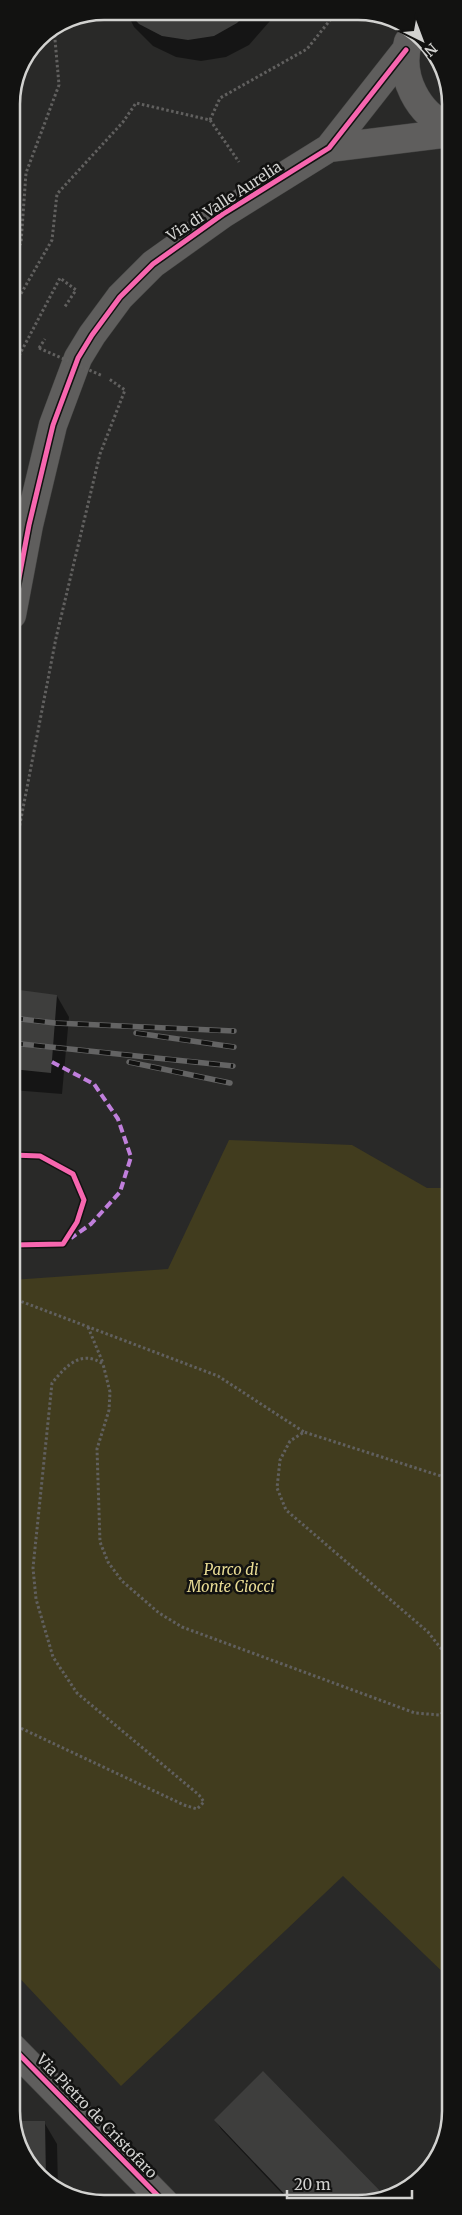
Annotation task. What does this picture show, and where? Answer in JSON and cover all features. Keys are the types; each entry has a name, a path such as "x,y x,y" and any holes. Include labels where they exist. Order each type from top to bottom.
{"street":[{"name":"Via di Valle Aurelia","path":"409,42 406,72 412,92 425,110 442,124"},
{"name":"Via di Valle Aurelia","path":"20,573 29,525 53,425 78,358 92,335 120,297 154,264 223,214 329,148 409,42"},
{"name":"Via di Valle Aurelia","path":"329,148 442,134"},
{"name":"Via Pietro de Cristofaro","path":"20,2055 157,2195"}],"path":[{"path":"210,120 220,98 307,49 330,20"},
{"path":"20,245 26,173 59,85 55,37"},
{"path":"20,296 52,240 57,194 123,122 136,103 210,120 240,162"},
{"path":"20,354 60,278 76,290 60,315"},
{"path":"20,824 56,638 100,454 125,390 103,376 39,348 49,332"},
{"path":"20,1301 218,1376 304,1432 442,1476"},
{"path":"88,1327 103,1364 110,1392 109,1410 97,1449 100,1542 108,1562 122,1581 159,1613 182,1627 415,1713 442,1714"},
{"path":"20,1728 184,1805 197,1809 204,1802 199,1795 77,1693 53,1657 38,1607 33,1568 52,1383 64,1368 81,1358 94,1358 103,1364"},
{"path":"304,1432 290,1441 280,1460 277,1488 286,1510 428,1632 442,1650"}],"green space":[{"name":"Parco di Monte Ciocci","path":"229,1140 352,1145 427,1188 442,1188 442,1971 343,1876 121,2086 20,1979 20,1279 168,1269"}],"building":[{"path":"135,20 240,20 214,36 188,40 162,36 139,24"},
{"path":"20,990 57,995 51,1073 20,1070"},
{"path":"263,2071 381,2191 358,2195 285,2195 214,2120"},
{"path":"21,2121 45,2121 46,2171 37,2162 29,2148"}],"railway":[{"path":"20,1019 55,1023 234,1031"},
{"path":"136,1033 234,1047"},
{"path":"20,1044 233,1066"},
{"path":"129,1062 230,1083"}],"marked path":[{"path":"52,1062 94,1084 118,1119 131,1157 120,1192 91,1224 71,1238"}],"cycle path":[{"path":"20,573 29,525 53,425 78,358 92,335 120,297 153,264 223,214 329,148 406,50"},
{"path":"20,1155 40,1156 73,1174 84,1200 77,1222 63,1244 20,1245"},
{"path":"20,2055 157,2195"}]}
